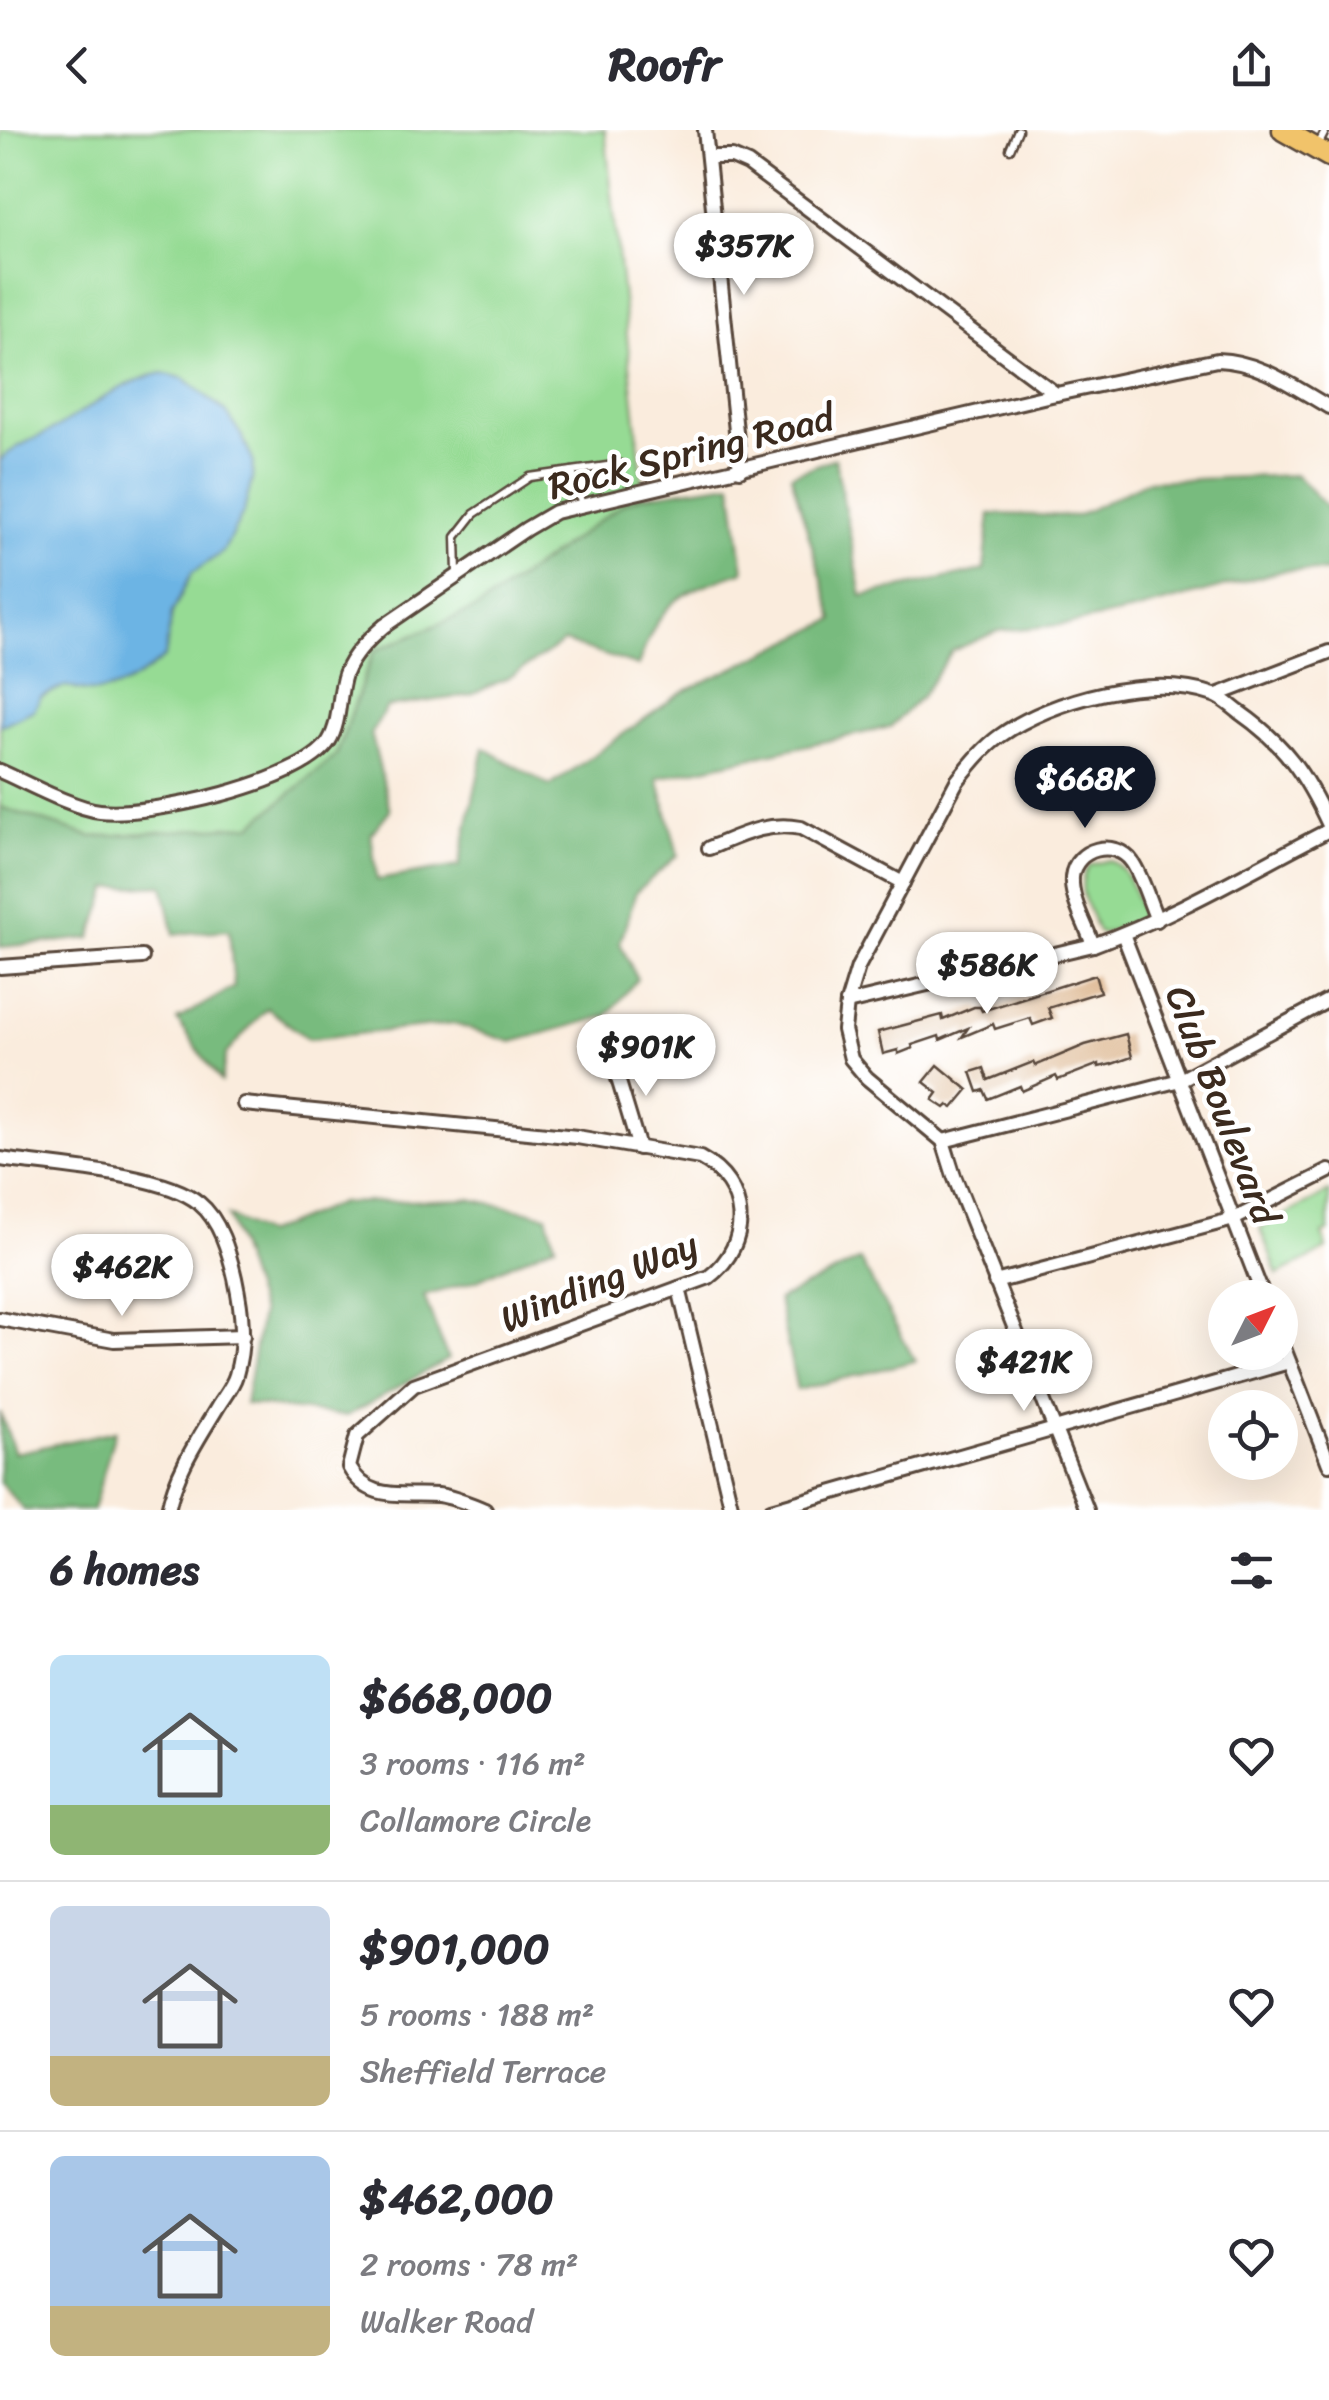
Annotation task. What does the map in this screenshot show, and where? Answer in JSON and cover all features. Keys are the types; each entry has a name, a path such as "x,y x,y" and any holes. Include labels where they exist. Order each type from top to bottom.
{"main road":[{"path":"1283,130 1324,145"}],"street":[{"path":"705,130 740,470"},
{"path":"708,157 732,157 748,164 1056,394"},
{"name":"Rock Spring Road","path":"0,772 95,811 155,808 228,795 314,757 332,738 346,674 363,646 384,626 554,512 1217,360 1238,361 1264,370 1329,407"},
{"path":"1218,695 1329,652"},
{"path":"847,1003 1093,944 1157,920 1329,827 1312,788 1263,727 1218,695 1147,686 1127,688 1092,696 1032,719 1001,736 957,781 858,967 847,1003 844,1030 851,1059 867,1078 943,1140 995,1282 1087,1510"},
{"path":"709,848 760,828 783,824 801,828 903,882"},
{"path":"1093,944 1072,879 1079,860 1096,849 1117,850 1132,863 1157,920"},
{"name":"Club Boulevard","path":"1123,934 1257,1280"},
{"path":"0,967 142,957"},
{"path":"943,1140 1180,1080 1329,1000"},
{"path":"613,1062 639,1148"},
{"name":"Winding Way","path":"244,1104 578,1137 700,1158 722,1174 737,1198 741,1225 732,1252 709,1277 414,1385 357,1436 350,1467 358,1482 378,1493 443,1496 485,1510"},
{"path":"0,1159 145,1181 185,1192 214,1221 231,1261 241,1304 243,1336 236,1378 190,1452 172,1489 168,1510"},
{"path":"995,1282 1234,1219 1329,1171"},
{"path":"679,1288 732,1510"},
{"path":"0,1319 114,1340 243,1336"},
{"path":"771,1510 1261,1370"},
{"path":"1293,1370 1329,1464"}],"lane":[{"path":"1010,150 1018,130"},
{"path":"457,576 456,537 474,514 530,477 621,464"},
{"path":"572,471 582,506"}],"green space":[{"path":"0,130 605,130 644,496 624,503 478,608 374,651 336,756 252,826 92,837 0,807"},
{"path":"835,458 862,596 984,570 990,514 1077,516 1147,481 1296,475 1328,508 1329,572 1285,570 1134,611 1070,624 998,631 952,651 921,697 890,727 658,778 678,855 636,892 620,943 637,979 607,1016 512,1042 454,1024 308,1039 267,1008 226,1054 221,1082 177,1020 234,987 229,930 174,934 163,885 109,888 91,938 0,947 0,807 92,837 252,825 336,756 374,651 478,608 624,503 644,496 732,483 744,571 675,601 655,625 638,666 564,642 512,676 471,695 387,707 371,733 390,810 371,834 377,880 459,866 484,748 550,786 681,693 834,620 791,475"},
{"path":"1109,860 1127,876 1142,915 1140,920 1102,934 1087,906 1082,882 1089,865"},
{"path":"1329,1192 1329,1231 1323,1234 1327,1249 1278,1275 1260,1228"},
{"path":"469,1199 547,1215 555,1244 477,1280 424,1296 448,1359 347,1416 245,1404 261,1313 228,1216 264,1234 340,1203"},
{"path":"860,1260 915,1361 797,1390 778,1300"},
{"path":"0,1412 15,1453 115,1431 93,1510 24,1510 0,1483"}],"water":[{"path":"163,373 185,379 227,413 243,438 253,461 244,511 223,552 192,573 172,613 165,657 131,681 107,690 66,686 41,697 34,710 0,726 0,460 121,388"}],"building":[{"path":"1095,975 1100,992 1048,1008 1052,1018 1033,1025 1030,1018 995,1029 993,1024 962,1037 968,1028 940,1040 939,1036 912,1045 913,1048 898,1054 898,1050 883,1054 878,1032 942,1015 943,1020 974,1007 982,1011"},
{"path":"1126,1034 1132,1057 1099,1064 1058,1080 1056,1076 1022,1091 1020,1086 988,1099 984,1090 978,1092 971,1072 984,1068 988,1080"},
{"path":"938,1065 968,1090 953,1108 933,1100 938,1093 924,1082"}]}
